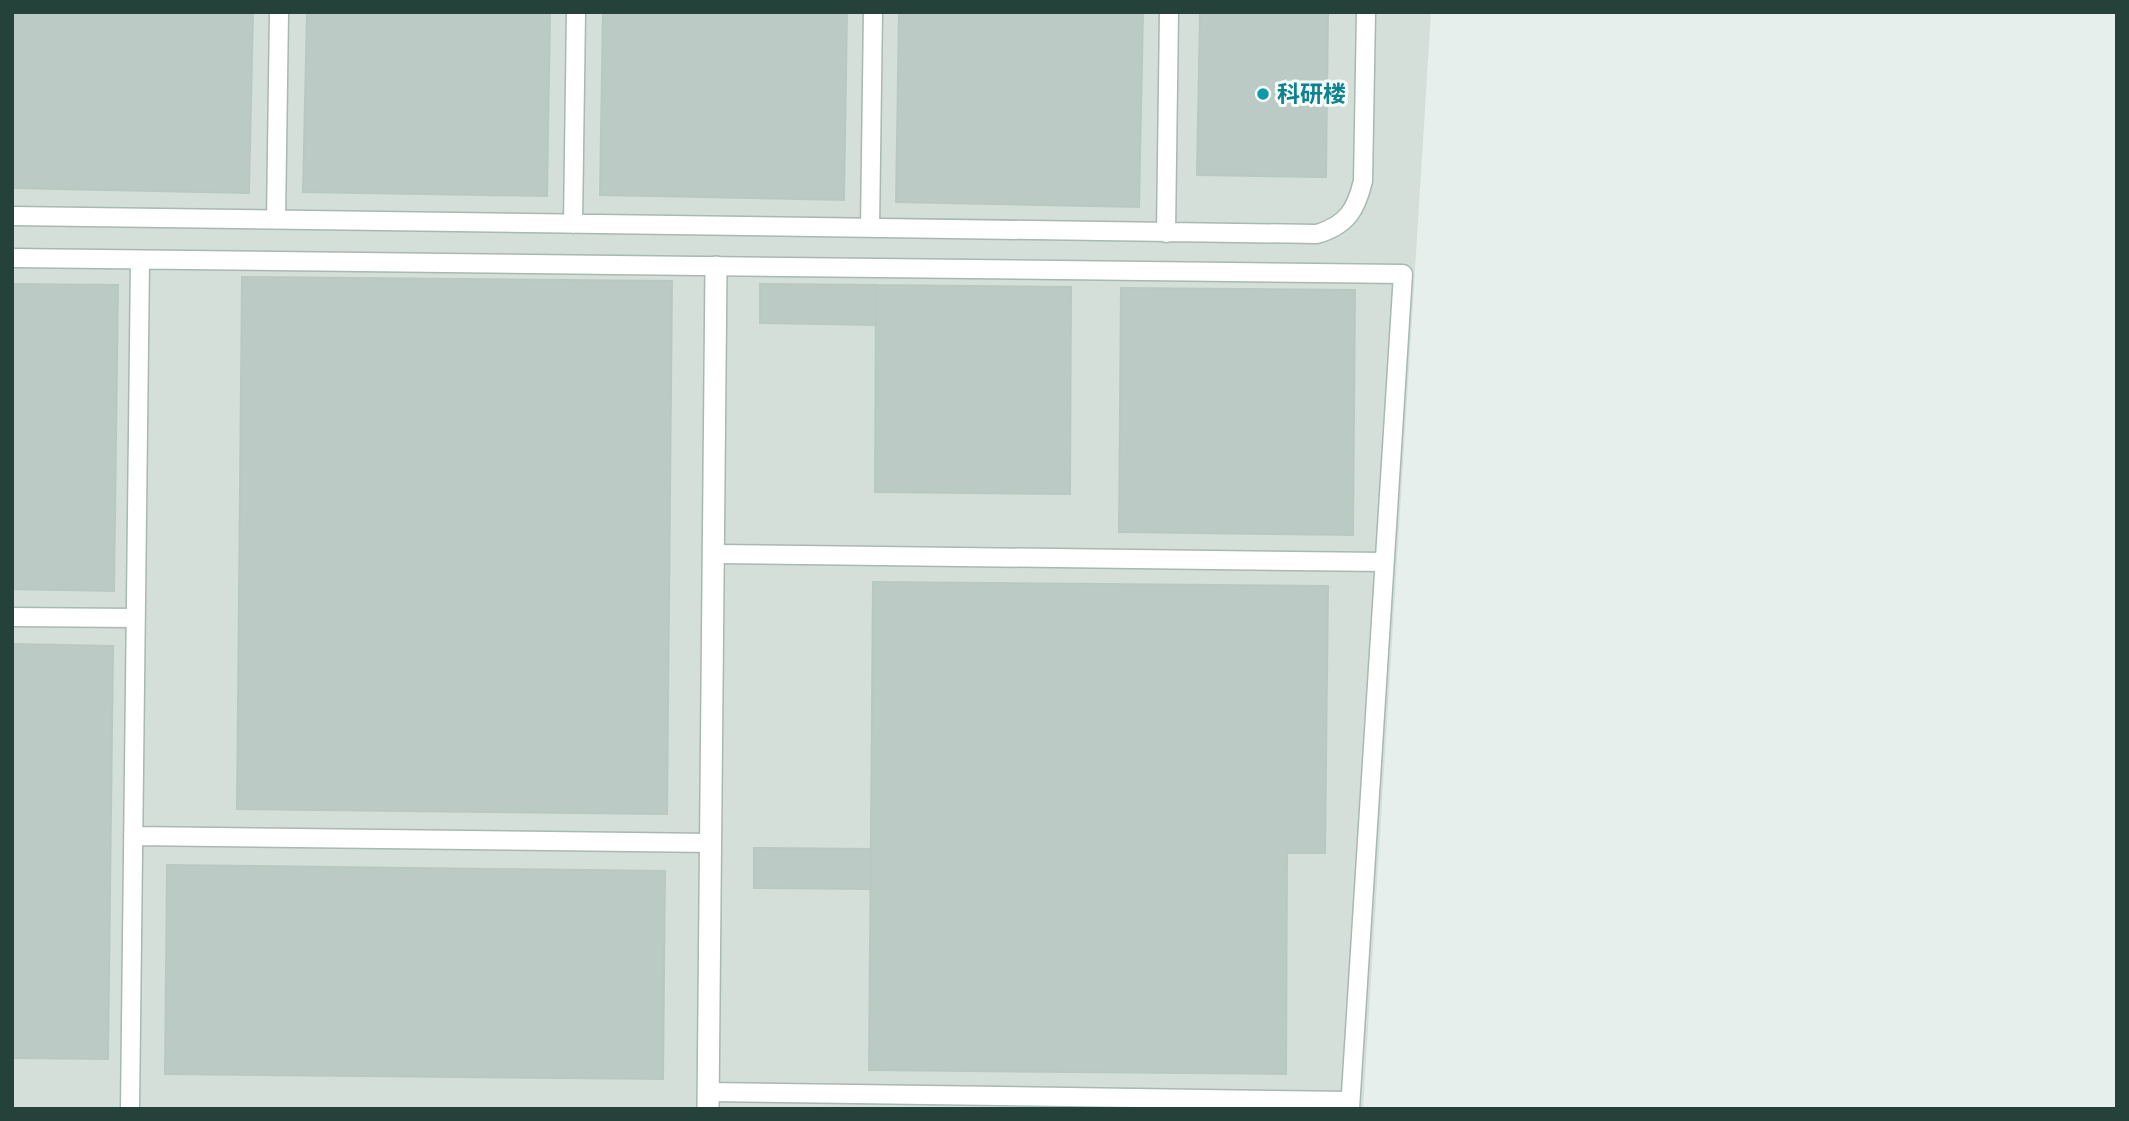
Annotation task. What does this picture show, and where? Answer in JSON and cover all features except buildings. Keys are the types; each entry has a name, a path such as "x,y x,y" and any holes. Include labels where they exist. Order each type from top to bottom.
{"street":[{"path":"708,1100 716,267"}],"lane":[{"path":"276,220 279,12"},
{"path":"573,224 576,12"},
{"path":"870,228 873,12"},
{"path":"1166,233 1169,12"},
{"path":"12,216 1305,235 1329,230 1345,220 1358,203 1363,181 1366,12"},
{"path":"12,258 1403,274 1350,1105 708,1100"},
{"path":"130,1109 140,260"},
{"path":"713,554 1384,562"},
{"path":"12,617 135,618"},
{"path":"133,836 710,843"}],"shaded area":[{"path":"12,12 1431,12 1363,1109 12,1109"}],"place":[{"name":"科研楼","path":"1263,94"}]}
